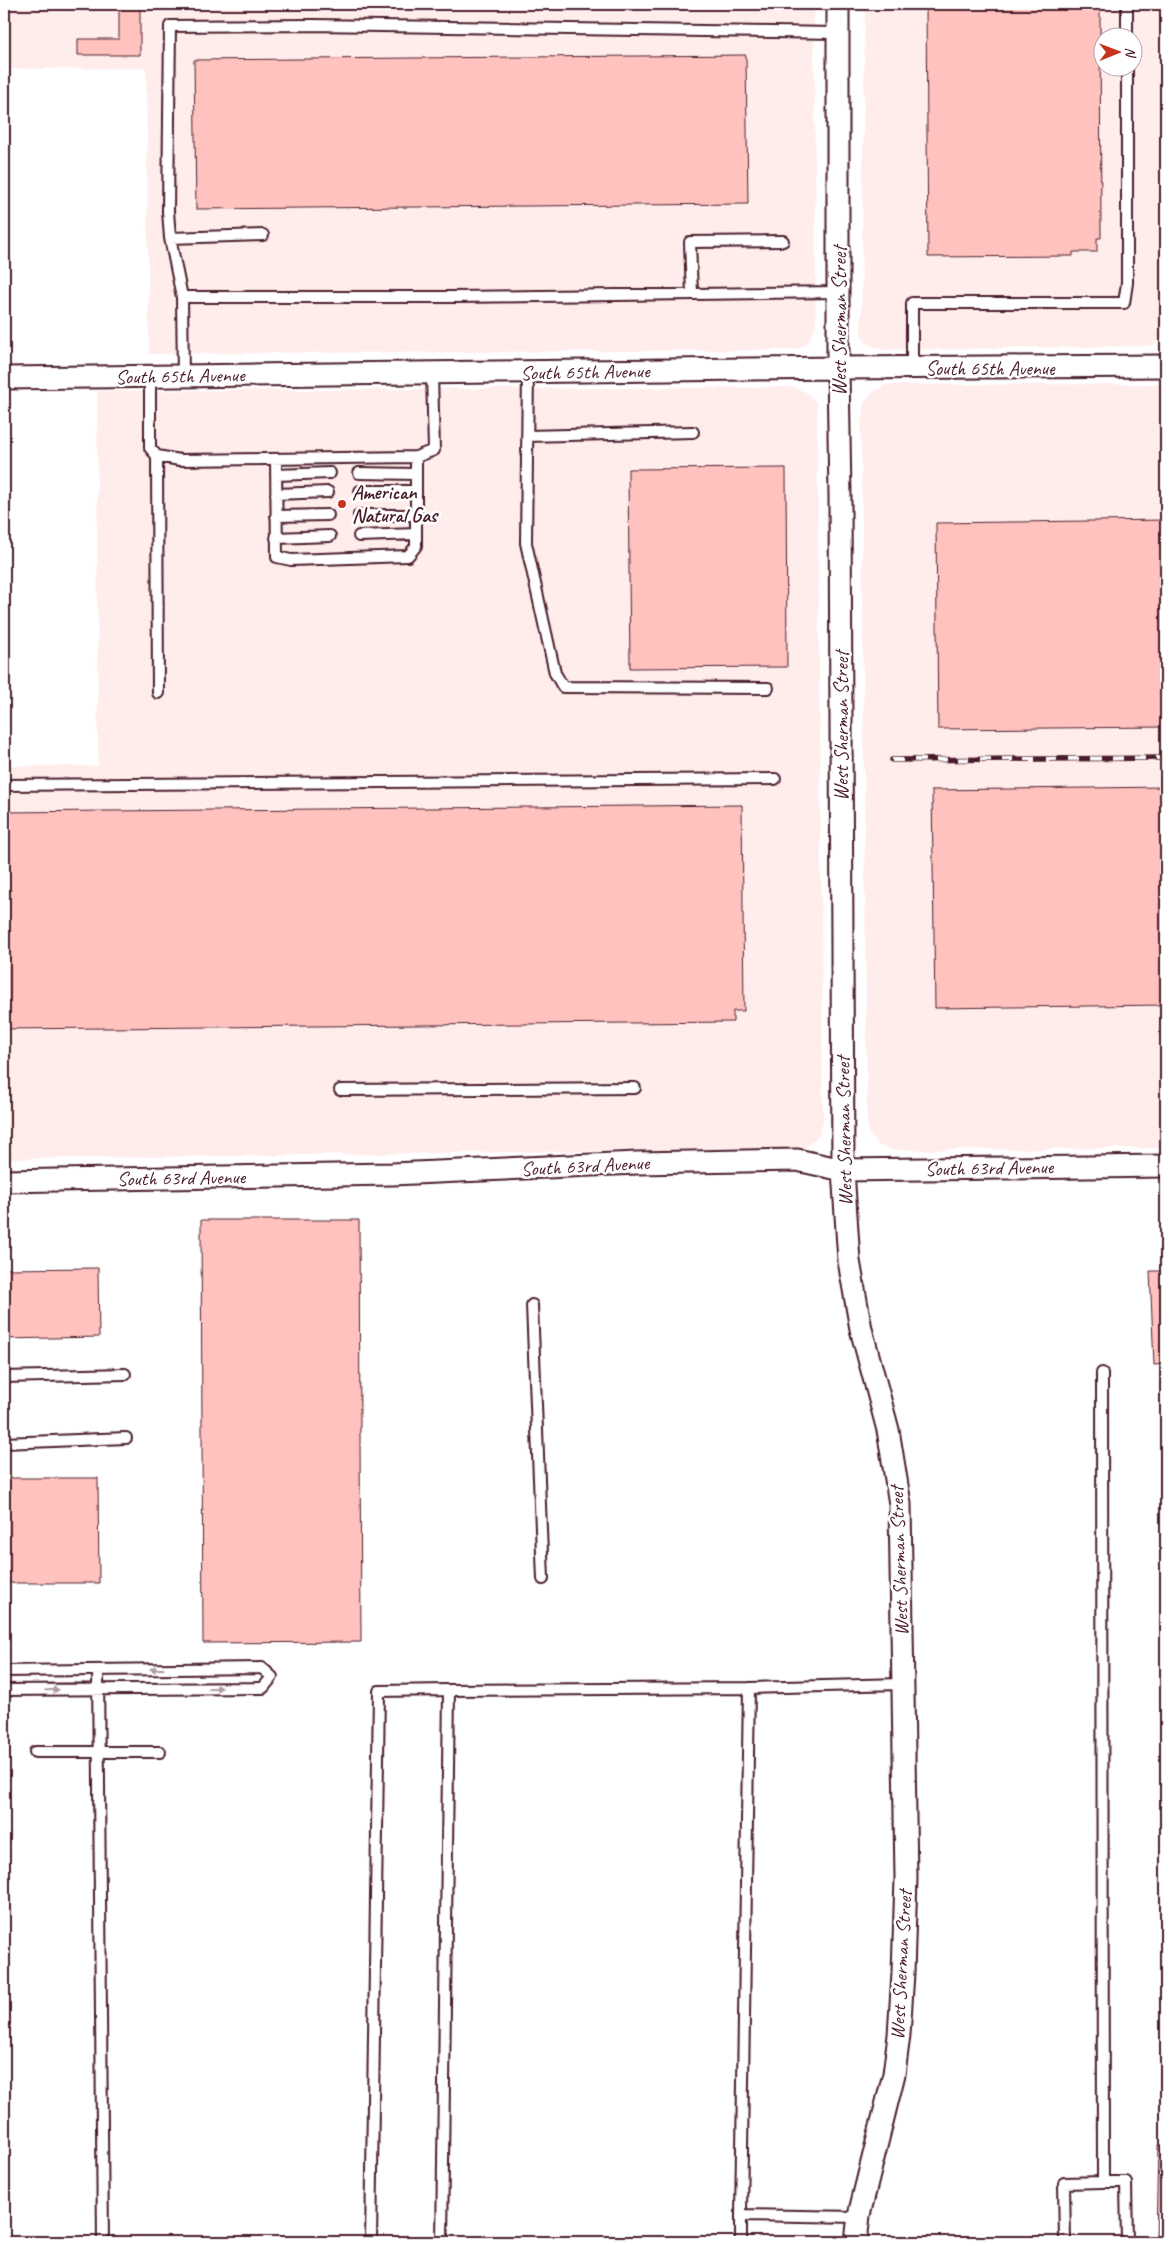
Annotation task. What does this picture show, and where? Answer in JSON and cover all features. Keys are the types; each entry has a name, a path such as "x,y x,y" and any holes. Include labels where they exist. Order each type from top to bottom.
{"street":[{"name":"West Sherman Street","path":"838,10 842,1170 849,1262 861,1329 888,1430 900,1504 906,1878 903,1973 899,2035 894,2074 859,2217 856,2242"},
{"name":"South 65th Avenue","path":"4,378 1166,366"},
{"name":"South 63rd Avenue","path":"4,1181 392,1174 637,1163 798,1160 842,1170 1166,1166"}],"lane":[{"path":"1127,4 1127,28"},
{"path":"183,376 182,297 170,238 168,211 170,26 313,25 838,33"},
{"path":"912,368 912,303 1124,303 1127,284 1127,78"},
{"path":"170,238 263,235"},
{"path":"692,294 690,242 783,241"},
{"path":"182,297 454,297 839,292"},
{"path":"528,373 526,542 555,673 563,687 768,688"},
{"path":"150,377 150,448 157,456 180,460 416,457 434,450 432,374"},
{"path":"527,436 693,432"},
{"path":"157,456 158,693"},
{"path":"276,458 277,557 291,560 408,556 416,546 416,457"},
{"path":"276,475 330,473"},
{"path":"359,473 416,474"},
{"path":"360,492 416,491"},
{"path":"276,494 328,492"},
{"path":"276,516 328,515"},
{"path":"359,515 416,515"},
{"path":"359,536 416,534"},
{"path":"276,538 330,536"},
{"path":"4,786 775,779"},
{"path":"340,1090 635,1088"},
{"path":"532,1305 543,1579"},
{"path":"1102,1373 1102,2182"},
{"path":"4,1377 125,1374"},
{"path":"4,1442 126,1438"},
{"path":"4,1671 262,1668 272,1677 263,1688 4,1690"},
{"path":"98,1670 103,2242"},
{"path":"371,2242 379,1691 749,1688 902,1684"},
{"path":"741,2242 749,1688"},
{"path":"442,2242 449,1690"},
{"path":"35,1752 160,1752"},
{"path":"1065,2242 1064,2183 1102,2182 1126,2182 1127,2242"},
{"path":"741,2215 859,2217"}],"shaded area":[{"path":"4,4 814,4 816,326 808,342 799,349 782,350 149,354 146,68 4,69"},
{"path":"865,4 1166,4 1166,336 1150,346 883,350 866,343 861,334"},
{"path":"1166,384 1166,1148 892,1150 879,1146 868,1132 867,1123 861,420 864,403 873,392 886,385"},
{"path":"792,387 806,392 817,403 823,1122 819,1136 804,1148 4,1159 4,766 98,766 97,391"}],"building":[{"path":"119,4 140,4 140,55 78,55 78,39 119,39"},
{"path":"926,4 1100,4 1100,28 1092,28 1092,78 1100,78 1101,238 1097,238 1097,252 1073,252 1073,256 928,257"},
{"path":"746,55 748,204 196,209 194,60"},
{"path":"786,468 787,667 630,668 628,469"},
{"path":"1166,520 1166,727 938,729 936,523"},
{"path":"1166,787 1166,1005 935,1008 932,790"},
{"path":"742,805 744,1011 733,1011 733,1022 4,1029 4,812"},
{"path":"201,1220 359,1220 361,1642 203,1643"},
{"path":"98,1268 99,1337 4,1339 4,1269"},
{"path":"1150,1271 1166,1271 1166,1364 1154,1365"},
{"path":"4,1478 98,1478 99,1583 4,1583"},
{"path":"1158,2145 1166,2145 1166,2240 1156,2240"}],"railway":[{"path":"892,760 1166,758"}],"place":[{"name":"American Natural Gas","path":"342,504"}]}
